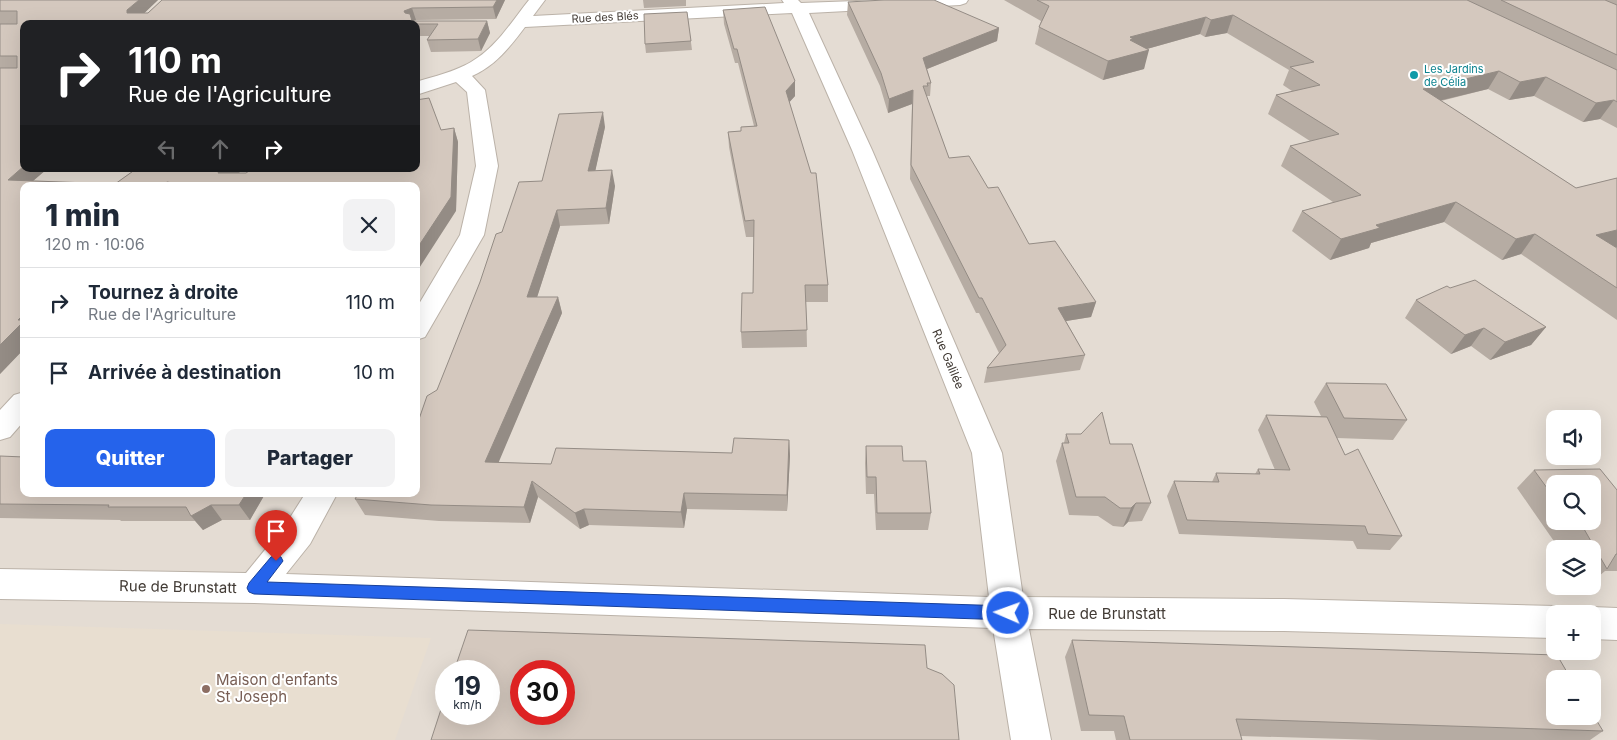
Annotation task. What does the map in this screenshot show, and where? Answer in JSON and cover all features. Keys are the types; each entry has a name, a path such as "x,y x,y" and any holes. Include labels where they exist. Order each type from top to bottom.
{"street":[{"path":"421,83 459,74 487,59 537,0"},
{"name":"Rue des Blés","path":"496,26 794,4 835,8 960,0"},
{"name":"Rue Galilée","path":"794,4 807,24 862,150 987,452 1008,613 1031,740"},
{"path":"420,324 472,235 487,166 476,90 459,74"},
{"path":"0,429 20,406"},
{"path":"254,588 298,534 319,497"},
{"name":"Rue de Brunstatt","path":"0,584 254,588 1008,613 1284,615 1546,622"},
{"path":"1601,623 1617,624"}],"shaded area":[{"path":"0,0 1617,0 1617,740 0,740"},
{"name":"Maison d'enfants St Joseph","path":"0,624 431,638 395,740 0,740"}],"building":[{"path":"0,0 139,0 127,10 127,13 148,13 162,0 497,0 493,7 412,8 404,11 410,14 412,20 20,20 20,170 8,180 62,182 20,182 20,318 18,320 20,320 20,325 0,345 0,68 17,68 17,56 0,56 0,24 17,24 17,11 0,11"},
{"path":"934,0 999,28 923,58 931,83 927,83 928,86 923,86 949,158 969,156 988,188 998,187 1029,244 1055,241 1096,302 1058,308 1085,355 987,368 1006,345 982,298 979,298 911,165 913,90 889,99 881,73 848,2"},
{"path":"1037,0 1467,0 1617,70 1617,102 1614,100 1596,103 1546,77 1520,82 1499,71 1423,89 1576,188 1617,178 1617,230 1596,235 1617,248 1617,288 1535,234 1516,239 1456,202 1376,225 1380,228 1341,239 1302,211 1361,195 1290,146 1339,134 1276,95 1320,85 1290,67 1314,62 1233,15 1211,20 1206,17 1130,37 1133,39 1130,40 1149,50 1108,61 1039,27 1049,6"},
{"path":"1501,0 1605,0 1617,5 1617,55"},
{"path":"765,7 795,81 786,91 811,173 816,173 828,285 805,285 807,330 741,332 742,293 753,293 754,220 745,221 728,132 741,131 741,127 757,126 737,49 734,49 723,10"},
{"path":"687,12 691,41 645,44 644,14"},
{"path":"420,21 487,21 478,39 427,40 438,24 420,24"},
{"path":"429,98 441,130 454,128 451,197 420,244 420,182 118,182 132,172 420,172 420,99"},
{"path":"603,112 588,171 612,170 606,208 557,210 527,297 558,297 485,462 551,464 556,448 732,453 734,438 789,440 787,495 684,493 681,512 584,509 575,513 532,481 524,507 431,505 355,499 356,497 420,497 420,416 427,396 437,390 480,282 496,234 502,232 519,182 542,181 559,114"},
{"path":"1475,280 1546,327 1505,342 1484,328 1465,335 1416,300 1447,286 1450,288"},
{"path":"1326,383 1386,384 1407,420 1344,418"},
{"path":"1102,412 1110,444 1132,444 1151,503 1136,503 1131,508 1120,508 1105,497 1076,497 1062,443 1069,443 1066,434 1081,434"},
{"path":"1266,415 1327,417 1345,455 1358,449 1402,536 1368,534 1365,526 1187,520 1174,481 1219,482 1216,473 1260,474 1258,469 1290,470"},
{"path":"866,446 902,446 903,461 926,461 931,513 877,513 876,477 867,477"},
{"path":"0,456 20,457 20,497 244,497 239,505 211,505 191,516 186,507 0,504"},
{"path":"1600,469 1617,490 1617,554 1607,569 1601,559 1601,540 1590,540 1585,530 1601,530 1601,475 1546,475 1546,487 1534,470"},
{"path":"468,630 925,645 927,668 942,674 954,685 959,740 431,740 436,725 500,725 500,660 458,660"},
{"path":"1072,640 1546,655 1546,660 1560,660 1566,670 1546,670 1546,725 1599,725 1603,731 1236,719 1242,740 1130,740 1124,716 1089,715"}],"place":[{"name":"Les Jardins de Célia","path":"1414,75"},
{"name":"Maison d'enfants St Joseph","path":"206,689"}],"route":[{"path":"276,561 254,588 1008,613"}]}
